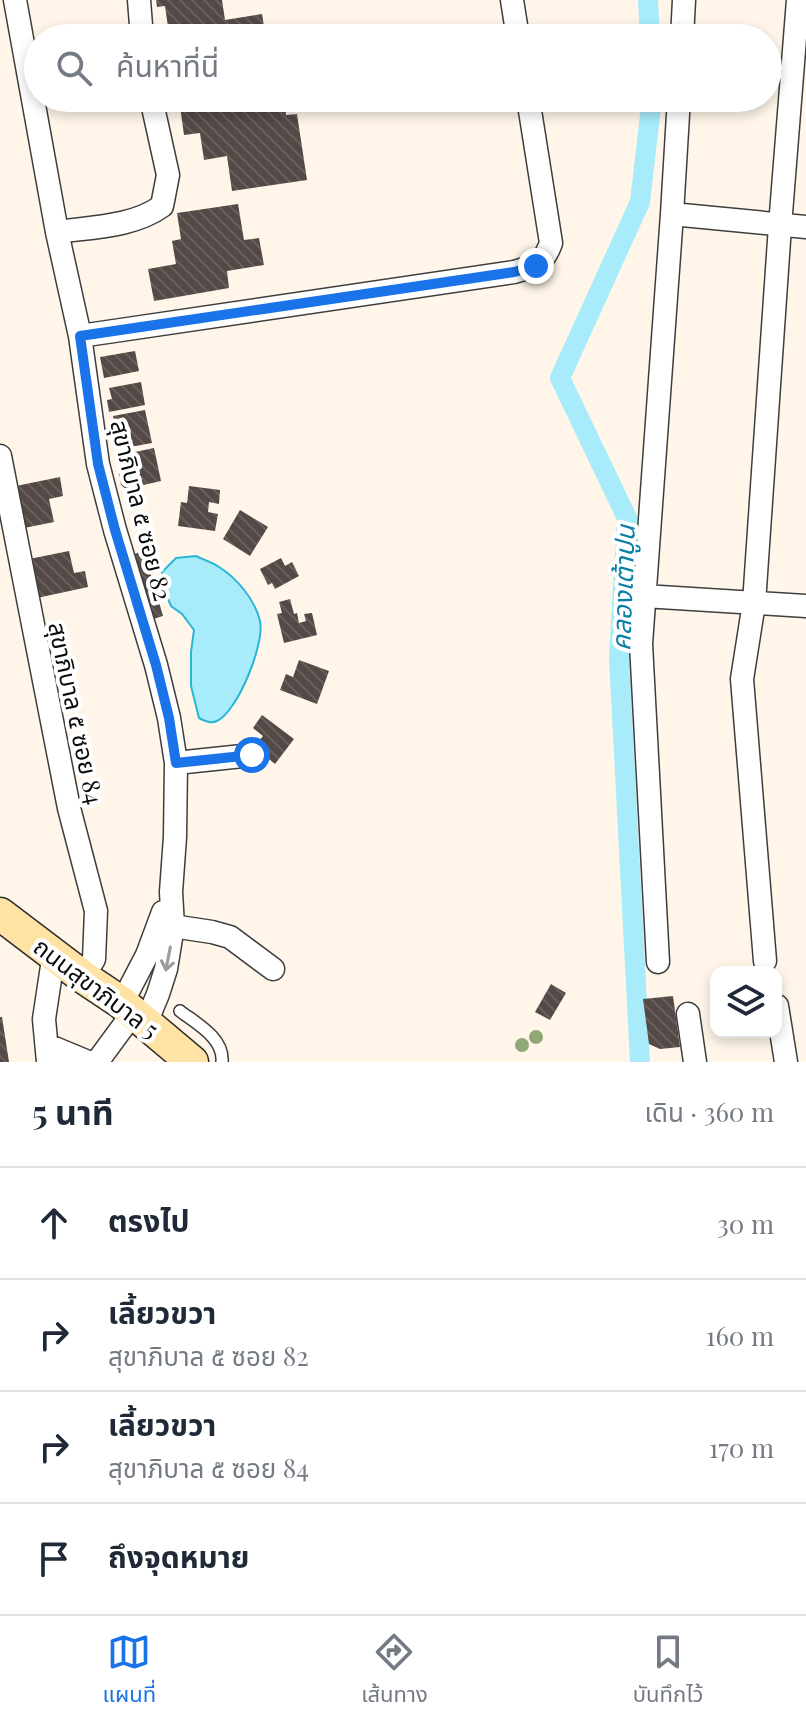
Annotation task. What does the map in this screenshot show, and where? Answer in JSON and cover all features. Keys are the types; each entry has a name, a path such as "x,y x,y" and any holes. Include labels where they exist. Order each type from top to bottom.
{"main road":[{"name":"ถนนสุขาภิบาล 5","path":"0,914 134,1013 192,1062"}],"street":[{"name":"สุขาภิบาล ๕ ซอย 82","path":"15,0 24,50"},
{"path":"139,0 141,24"},
{"path":"512,0 516,24"},
{"path":"683,24 684,0"},
{"path":"765,961 742,679 754,603 798,0"},
{"name":"สุขาภิบาล ๕ ซอย 82","path":"35,112 80,336 98,464 156,665 176,763 175,837 165,925 166,969 158,994 134,1013"},
{"path":"57,232 137,220 162,206 168,175 154,112"},
{"path":"80,336 514,272 536,266 546,256 551,243 530,112"},
{"path":"658,962 641,644 678,112"},
{"path":"672,214 806,227"},
{"name":"สุขาภิบาล ๕ ซอย 84","path":"0,456 66,793 96,911 94,959 83,977"},
{"path":"644,596 806,606"},
{"path":"176,763 252,755"},
{"name":"สุขาภิบาล ๕ ซอย 82","path":"134,1013 147,955 165,925"},
{"path":"165,925 230,937 273,969"},
{"path":"54,953 44,1019 48,1054 88,1062"},
{"path":"97,1062 134,1013"},
{"path":"688,1014 695,1062"},
{"path":"782,1037 786,1062"}],"lane":[{"path":"180,1011 214,1038 222,1051 222,1062"}],"water":[{"path":"196,556 216,565 239,583 254,605 260,621 254,660 241,691 225,715 212,722 199,718 191,686 194,630 182,614 171,606 162,572 176,558"}],"building":[{"path":"156,0 222,0 225,20 262,14 264,24 168,24 165,6 157,7"},
{"path":"181,112 297,114 307,180 232,191 227,156 204,160 200,133 184,135"},
{"path":"238,204 244,240 259,238 264,265 227,271 229,288 154,301 148,269 176,264 172,241 181,239 177,213"},
{"path":"135,351 139,371 104,378 100,357"},
{"path":"141,382 145,405 109,412 107,400 112,399 109,388"},
{"path":"145,410 152,443 119,449 116,436 111,437 109,423 114,422 113,416"},
{"path":"154,448 161,481 126,489 121,485 119,472 124,470 121,455"},
{"path":"60,477 63,496 49,499 54,522 24,528 16,486"},
{"path":"189,486 220,490 219,504 209,502 208,512 218,514 215,531 178,526 181,502 187,503"},
{"path":"240,510 268,527 250,556 223,539"},
{"path":"69,551 74,573 85,571 88,587 37,598 29,559"},
{"path":"144,551 163,616 150,620 131,555"},
{"path":"281,558 285,566 292,562 299,576 275,589 272,583 268,585 260,569"},
{"path":"290,599 299,623 306,621 304,614 312,613 317,635 284,643 277,614 282,613 279,602"},
{"path":"299,660 329,671 317,704 280,690 286,674 293,677"},
{"path":"262,715 294,739 275,764 254,747 263,736 253,728"},
{"path":"551,984 566,993 550,1020 535,1012"},
{"path":"673,996 680,1047 660,1049 649,1044 643,999"},
{"path":"2,1017 9,1062 0,1062"}],"waterway":[{"name":"คลองเต้าปูน","path":"648,0 649,24"},
{"name":"คลองเต้าปูน","path":"640,1062 619,658 627,518 560,378 640,202 650,112"}],"route":[{"path":"252,755 176,763 156,665 98,464 80,336 514,272 536,266"}]}
